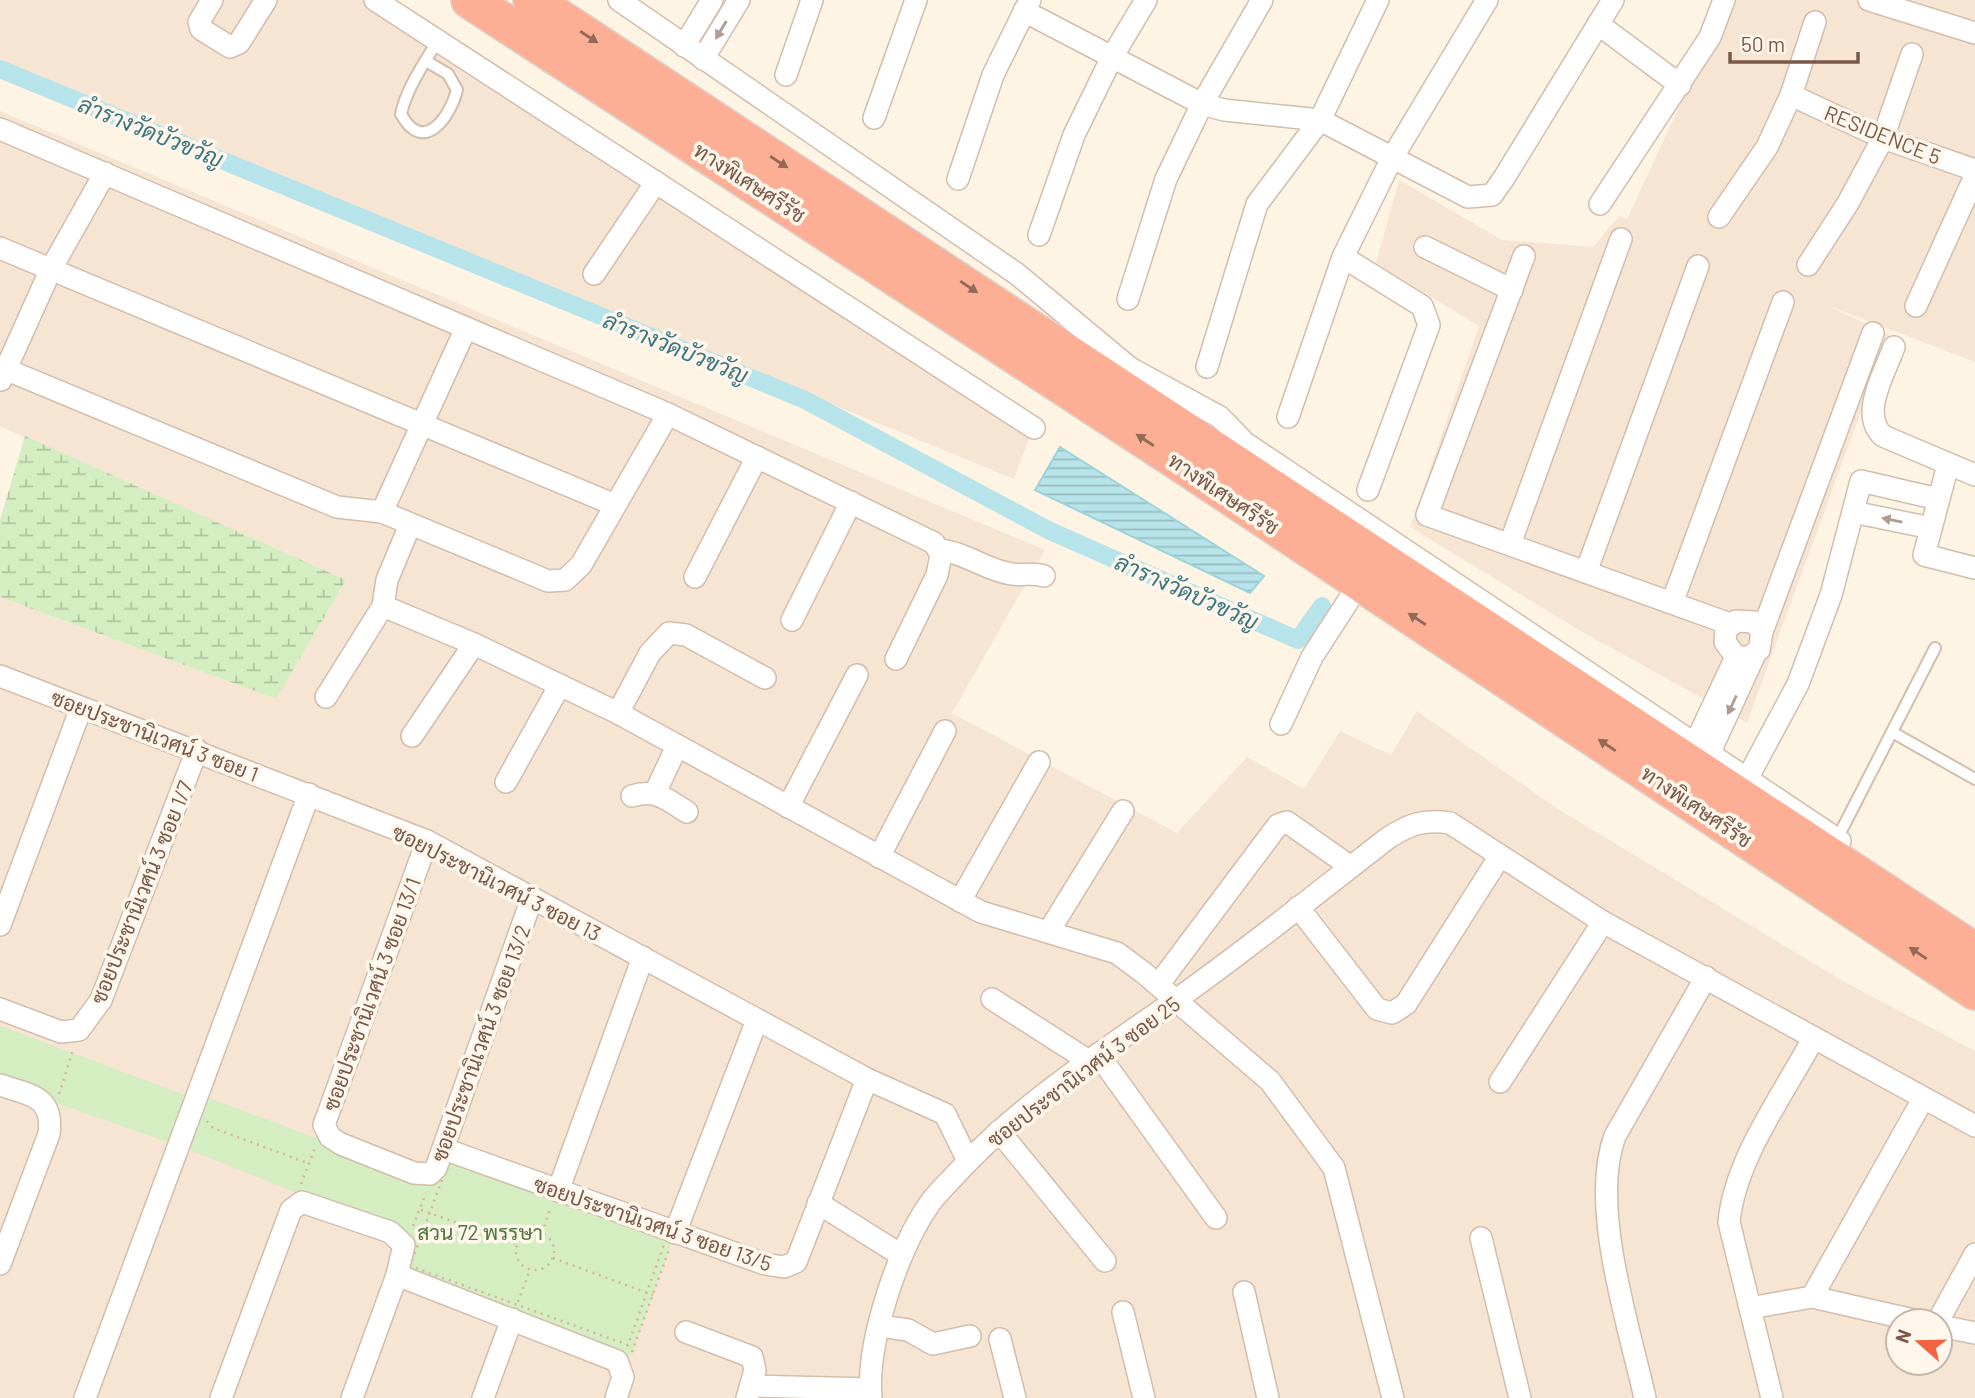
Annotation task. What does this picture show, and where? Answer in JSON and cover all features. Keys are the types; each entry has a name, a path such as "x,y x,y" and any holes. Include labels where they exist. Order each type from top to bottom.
{"highway":[{"name":"ทางพิเศษศรีรัช","path":"470,0 1150,443 1975,991"},
{"name":"ทางพิเศษศรีรัช","path":"532,0 1975,951"}],"street":[{"path":"212,0 199,22 201,29 230,47 239,43 266,0"},
{"path":"375,0 1034,428"},
{"path":"619,0 1017,274 1130,368 1220,417 1245,443 1975,930"},
{"path":"684,46 712,0"},
{"path":"704,59 739,0"},
{"path":"786,75 812,0"},
{"path":"874,118 916,0"},
{"path":"1039,234 1074,135 1112,57 1146,0"},
{"path":"1128,299 1163,189 1202,104 1262,0"},
{"path":"1207,367 1257,204 1320,120 1378,0"},
{"path":"1287,417 1343,257 1392,158 1487,0"},
{"path":"958,179 993,75 1027,5 1112,57 1202,104 1224,110 1320,120 1468,197 1492,195 1613,0"},
{"path":"1600,204 1710,37 1724,0"},
{"path":"1869,0 1975,33"},
{"path":"1719,217 1767,147 1791,95 1815,22"},
{"path":"1598,23 1680,85"},
{"path":"1808,265 1848,203 1883,138 1912,54"},
{"name":"RESIDENCE 5","path":"1791,95 1883,138 1975,173"},
{"path":"0,129 667,414 934,543 939,550 937,575 896,659"},
{"path":"105,173 51,270 2,373 337,508 382,512 548,581 565,580 581,565 667,414"},
{"path":"1916,306 1975,173"},
{"path":"594,274 656,182"},
{"path":"1510,544 1621,239"},
{"path":"1425,247 1511,290"},
{"path":"0,248 615,505"},
{"path":"1524,256 1427,514 1731,624 1748,620 1762,632"},
{"path":"1343,257 1422,306 1429,325 1368,490"},
{"path":"1586,572 1698,266"},
{"path":"1672,603 1783,302"},
{"path":"382,512 467,328"},
{"path":"1702,749 1745,656 1762,644 1762,632 1873,334"},
{"path":"1894,347 1871,415 1874,428 1883,436 1975,475"},
{"path":"695,577 757,457"},
{"path":"1948,465 1924,555 1975,568"},
{"path":"1747,779 1798,684 1830,595 1861,481 1938,499"},
{"path":"792,620 851,502"},
{"path":"1853,512 1931,528"},
{"path":"326,697 383,606 387,580 410,524"},
{"path":"939,550 961,554 1008,573 1026,572 1044,576"},
{"path":"1281,724 1312,657 1352,595"},
{"path":"383,606 474,644 618,713 960,901 996,917 1116,953 1158,985 1270,1081 1334,1168 1394,1398"},
{"path":"1731,624 1725,642 1745,656"},
{"path":"618,713 650,653 669,633 685,635 765,678"},
{"path":"412,736 474,644"},
{"path":"788,807 857,675"},
{"name":"ซอยประชานิเวศน์ 3 ซอย 1","path":"0,676 309,794"},
{"path":"506,782 560,685"},
{"path":"0,925 81,708"},
{"path":"879,857 944,731"},
{"path":"655,793 677,746"},
{"name":"ซอยประชานิเวศน์ 3 ซอย 1/7","path":"79,1030 101,1000 197,750"},
{"path":"960,901 1039,762"},
{"path":"632,796 646,791 655,793 687,813"},
{"path":"85,1398 309,794"},
{"name":"ซอยประชานิเวศน์ 3 ซอย 13","path":"309,794 426,841 867,1079 945,1114 968,1161"},
{"path":"1049,931 1123,811"},
{"name":"ซอยประชานิเวศน์ 3 ซอย 25","path":"870,1394 880,1326 901,1255 930,1203 999,1131 1093,1058 1409,825 1428,819 1450,823 1500,856"},
{"path":"1158,985 1283,822 1298,826 1351,867"},
{"name":"ซอยประชานิเวศน์ 3 ซอย 13/1","path":"377,1158 341,1144 326,1132 324,1125 426,841"},
{"path":"1297,907 1377,1009 1392,1013 1406,1004 1500,856 1603,922 1975,1126"},
{"name":"ซอยประชานิเวศน์ 3 ซอย 13/2","path":"377,1158 414,1173 430,1174 436,1168 533,898"},
{"path":"1500,1082 1603,922"},
{"path":"556,1194 643,957"},
{"path":"1645,1398 1614,1256 1606,1205 1607,1157 1615,1136 1706,977"},
{"path":"992,999 1093,1058 1216,1218"},
{"path":"0,1009 61,1032 79,1030"},
{"path":"675,1233 757,1020"},
{"path":"1772,1398 1730,1222 1731,1200 1739,1174 1813,1039"},
{"name":"ซอยประชานิเวศน์ 3 ซอย 13/5","path":"443,1149 556,1194 765,1264 784,1267 796,1262 867,1079"},
{"path":"0,1084 33,1096 47,1106 51,1117 49,1134 0,1264"},
{"path":"1812,1297 1923,1099"},
{"path":"999,1131 1105,1261"},
{"path":"220,1398 294,1206 302,1202 397,1236 404,1245 397,1275 352,1398"},
{"path":"818,1203 901,1255"},
{"path":"1481,1238 1520,1398"},
{"path":"1948,1307 1975,1254"},
{"path":"397,1275 514,1312 617,1361 623,1377 616,1398"},
{"path":"1244,1292 1268,1398"},
{"path":"1750,1308 1812,1297 1884,1313"},
{"path":"483,1398 514,1312"},
{"path":"1123,1312 1144,1398"},
{"path":"880,1326 908,1331 933,1344 970,1336"},
{"path":"1954,1328 1975,1333"},
{"path":"686,1332 752,1357 755,1363 749,1392 870,1394"},
{"path":"1000,1339 1015,1398"}],"lane":[{"path":"426,61 448,74 457,90 439,126 434,131 425,133 405,122 401,114 408,92 438,40"},
{"path":"1837,839 1935,648"},
{"path":"1892,732 1975,779"}],"path":[{"path":"51,1117 79,1030"},
{"path":"205,1118 213,1128 310,1164"},
{"path":"296,1193 310,1164 318,1137"},
{"path":"450,1158 556,1194 666,1239 628,1345 514,1312 410,1266 430,1213 450,1158"},
{"path":"412,1228 427,1190"},
{"path":"542,1233 556,1194"},
{"path":"421,1210 517,1244"},
{"path":"542,1233 552,1241 553,1258 543,1269 530,1269 520,1262 517,1244 525,1234 542,1233"},
{"path":"631,1356 675,1233"},
{"path":"553,1258 653,1295"},
{"path":"514,1312 530,1269"}],"shaded area":[{"path":"0,0 373,0 1033,429 1014,479 0,63"},
{"path":"1729,0 1975,0 1975,362 1829,306 1889,335 1747,723 1579,630 1410,527 1479,326 1376,263 1399,180 1502,240 1593,247 1619,216 1627,219"},
{"path":"0,111 1045,550 952,713 1177,833 1247,757 1304,789 1340,731 1391,755 1417,711 1558,809 1843,981 1975,1051 1975,1398 0,1398 0,597 276,699 346,580 0,426"}],"green space":[{"path":"25,436 346,580 276,699 0,597 0,520"},
{"path":"0,1026 190,1097 173,1144 0,1083"},
{"name":"สวน 72 พรรษา","path":"198,1094 430,1180 443,1146 675,1233 631,1356 398,1271 408,1237 180,1146"}],"water":[{"path":"1060,447 1264,576 1250,593 1035,490"}],"waterway":[{"name":"ลำรางวัดบัวขวัญ","path":"0,69 805,400 1050,531 1298,640 1322,606"}]}
